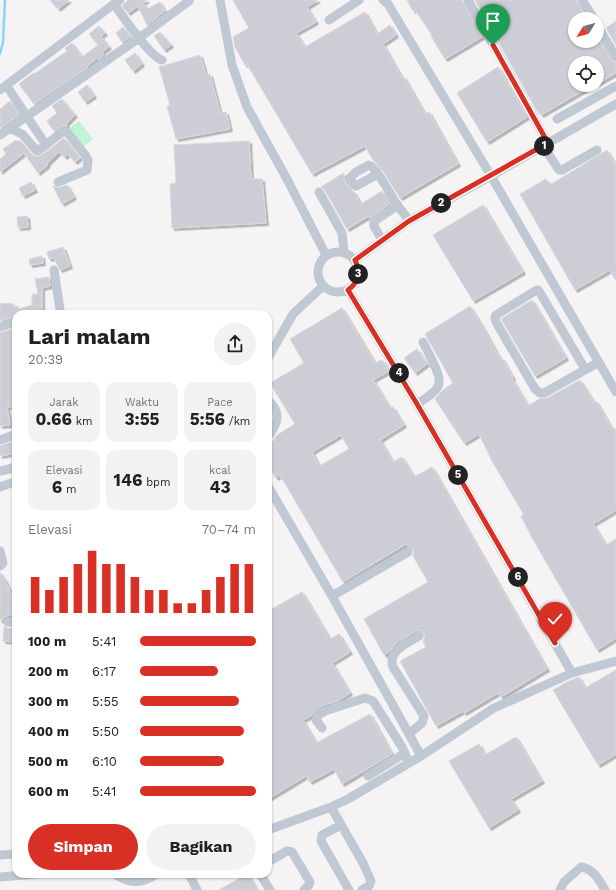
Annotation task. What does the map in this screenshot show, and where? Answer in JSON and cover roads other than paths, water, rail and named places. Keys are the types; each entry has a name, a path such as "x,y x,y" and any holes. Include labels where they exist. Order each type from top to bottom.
{"street":[{"path":"220,0 232,65 247,107 288,181 326,255"},
{"path":"329,20 359,0"},
{"path":"383,0 388,4 491,176 616,392"},
{"path":"468,0 559,170 562,170 597,150"},
{"path":"582,0 590,12"},
{"path":"0,134 27,117 189,1"},
{"path":"46,145 27,117 3,88 117,2 139,38 156,57 162,60"},
{"path":"604,37 616,57"},
{"path":"558,119 616,86"},
{"path":"355,260 409,221 616,105"},
{"path":"9,128 22,134 38,150 62,132 67,132 86,156 88,160 87,170 58,182"},
{"path":"378,174 409,221"},
{"path":"318,192 342,233 344,252"},
{"path":"382,240 374,226 374,222 398,206"},
{"path":"332,252 344,252 355,260 359,273 357,280 348,290 341,292 328,290 319,280 318,266 326,255 332,252"},
{"path":"54,270 60,310"},
{"path":"272,349 293,314 323,286"},
{"path":"348,290 417,404 572,673"},
{"path":"585,369 538,290 496,314 496,322 535,389 540,393 544,393 599,362"},
{"path":"0,327 12,323"},
{"path":"417,404 428,397 440,384 439,376 423,342"},
{"path":"272,405 278,415 275,428 272,432"},
{"path":"0,440 12,436"},
{"path":"0,471 12,468"},
{"path":"0,487 11,483"},
{"path":"272,493 332,596 420,756"},
{"path":"0,551 3,564 0,566"},
{"path":"332,596 408,552"},
{"path":"409,734 422,723 424,716 394,667 392,656 398,649 419,636"},
{"path":"272,829 331,807 348,799 409,763 494,708 572,673 616,661"},
{"path":"322,728 316,720 321,713 365,698 369,699 373,701 402,747 409,763"},
{"path":"368,776 405,753"},
{"path":"331,807 363,862 371,881 369,886 362,890"},
{"path":"341,825 322,835 320,838 349,890"},
{"path":"272,860 287,851 292,852 310,882 304,890"},
{"path":"0,855 12,854"},
{"path":"0,861 12,860"},
{"path":"560,890 564,882 581,867 588,868 594,872 605,890"},
{"path":"0,877 12,876"},
{"path":"121,878 131,882 140,882 150,878"},
{"path":"191,878 197,890"},
{"path":"262,878 270,890"}],"waterway":[{"path":"0,54 3,42 5,0"}]}
